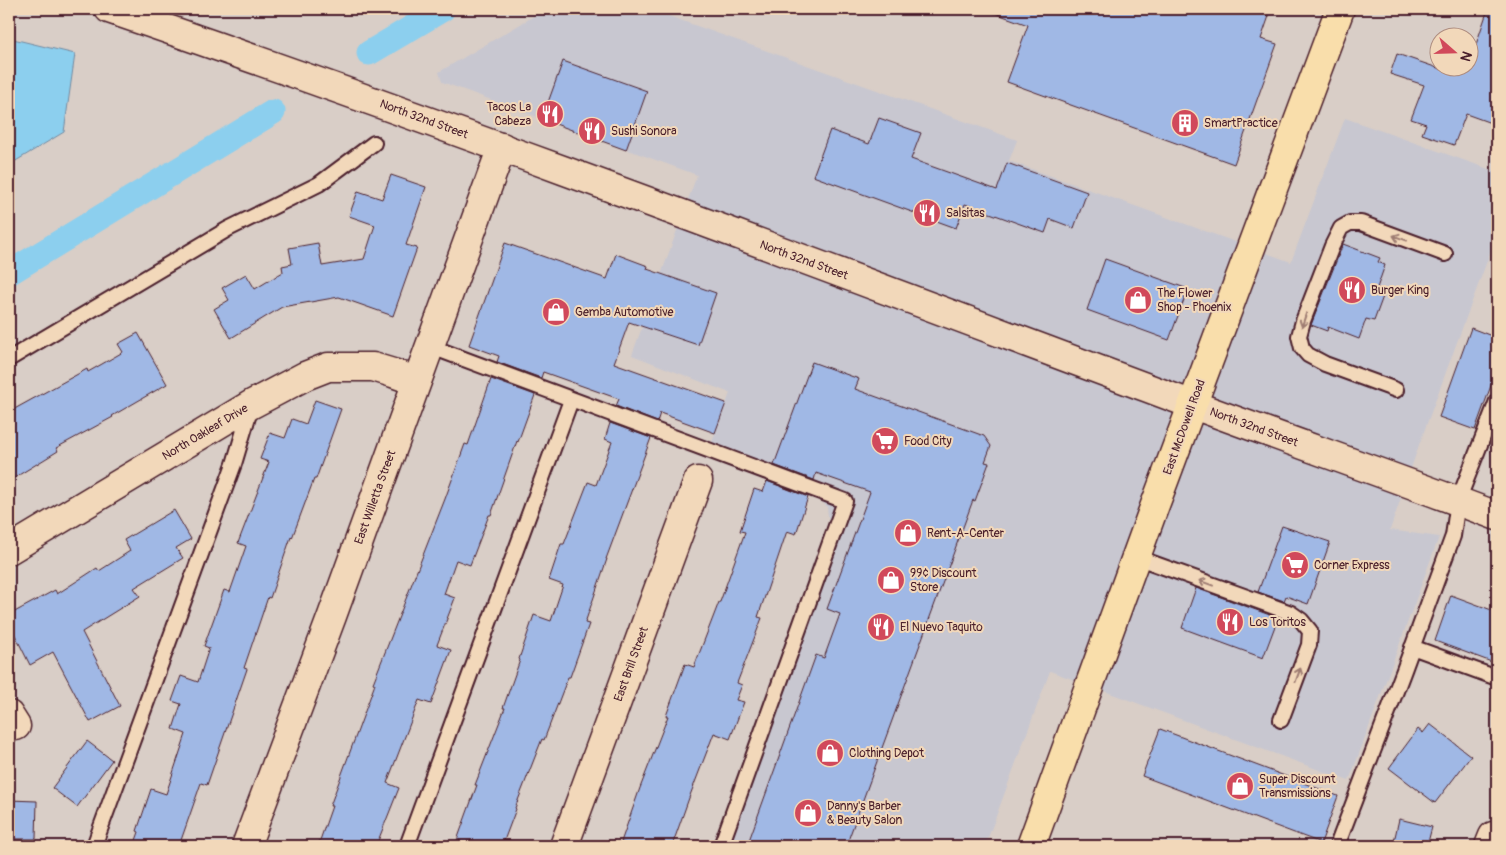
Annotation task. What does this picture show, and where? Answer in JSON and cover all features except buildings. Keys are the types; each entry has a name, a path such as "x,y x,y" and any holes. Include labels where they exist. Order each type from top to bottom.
{"main road":[{"name":"East McDowell Road","path":"1031,846 1192,405 1340,9"}],"street":[{"name":"North 32nd Street","path":"109,9 502,147 1192,405 1497,516"},
{"name":"East Willetta Street","path":"246,846 332,616 502,147"},
{"name":"North Oakleaf Drive","path":"9,550 252,404 305,376 328,368 373,368 416,382"},
{"name":"East Brill Street","path":"564,846 698,481"}],"lane":[{"path":"9,359 228,229 319,184 374,143"},
{"path":"1396,390 1324,364 1308,355 1302,348 1299,336 1303,321 1336,237 1341,228 1350,223 1362,224 1446,254"},
{"path":"429,346 845,501 721,846"},
{"path":"407,846 571,400"},
{"path":"1337,846 1453,536 1458,501 1497,401"},
{"path":"94,846 234,464 252,404"},
{"path":"1136,557 1290,614 1301,620 1310,631 1309,645 1281,720"},
{"path":"1412,648 1497,678"}],"shaded area":[{"path":"546,9 649,9 1017,140 1009,161 1291,262 1345,118 1497,172 1497,234 1419,445 1390,530 1439,537 1349,781 1050,671 985,846 712,846 829,525 827,507 817,496 708,453 730,393 632,355 697,175 442,82 439,72"}],"water":[{"path":"9,38 75,54 64,132 9,165"}],"waterway":[{"path":"369,53 443,9"},
{"path":"9,273 273,112"}],"place":[{"name":"Tacos La Cabeza","path":"550,114"},
{"name":"SmartPractice","path":"1185,123"},
{"name":"Sushi Sonora","path":"592,131"},
{"name":"Salsitas","path":"927,213"},
{"name":"Burger King","path":"1352,290"},
{"name":"The Flower Shop - Phoenix","path":"1138,300"},
{"name":"Gemba Automotive","path":"556,312"},
{"name":"Food City","path":"885,441"},
{"name":"Rent-A-Center","path":"908,533"},
{"name":"Corner Express","path":"1295,565"},
{"name":"99¢ Discount Store","path":"891,580"},
{"name":"Los Toritos","path":"1230,622"},
{"name":"El Nuevo Taquito","path":"881,627"},
{"name":"Clothing Depot","path":"830,753"},
{"name":"Super Discount Transmissions","path":"1240,786"},
{"name":"Danny's Barber & Beauty Salon","path":"808,813"}]}
